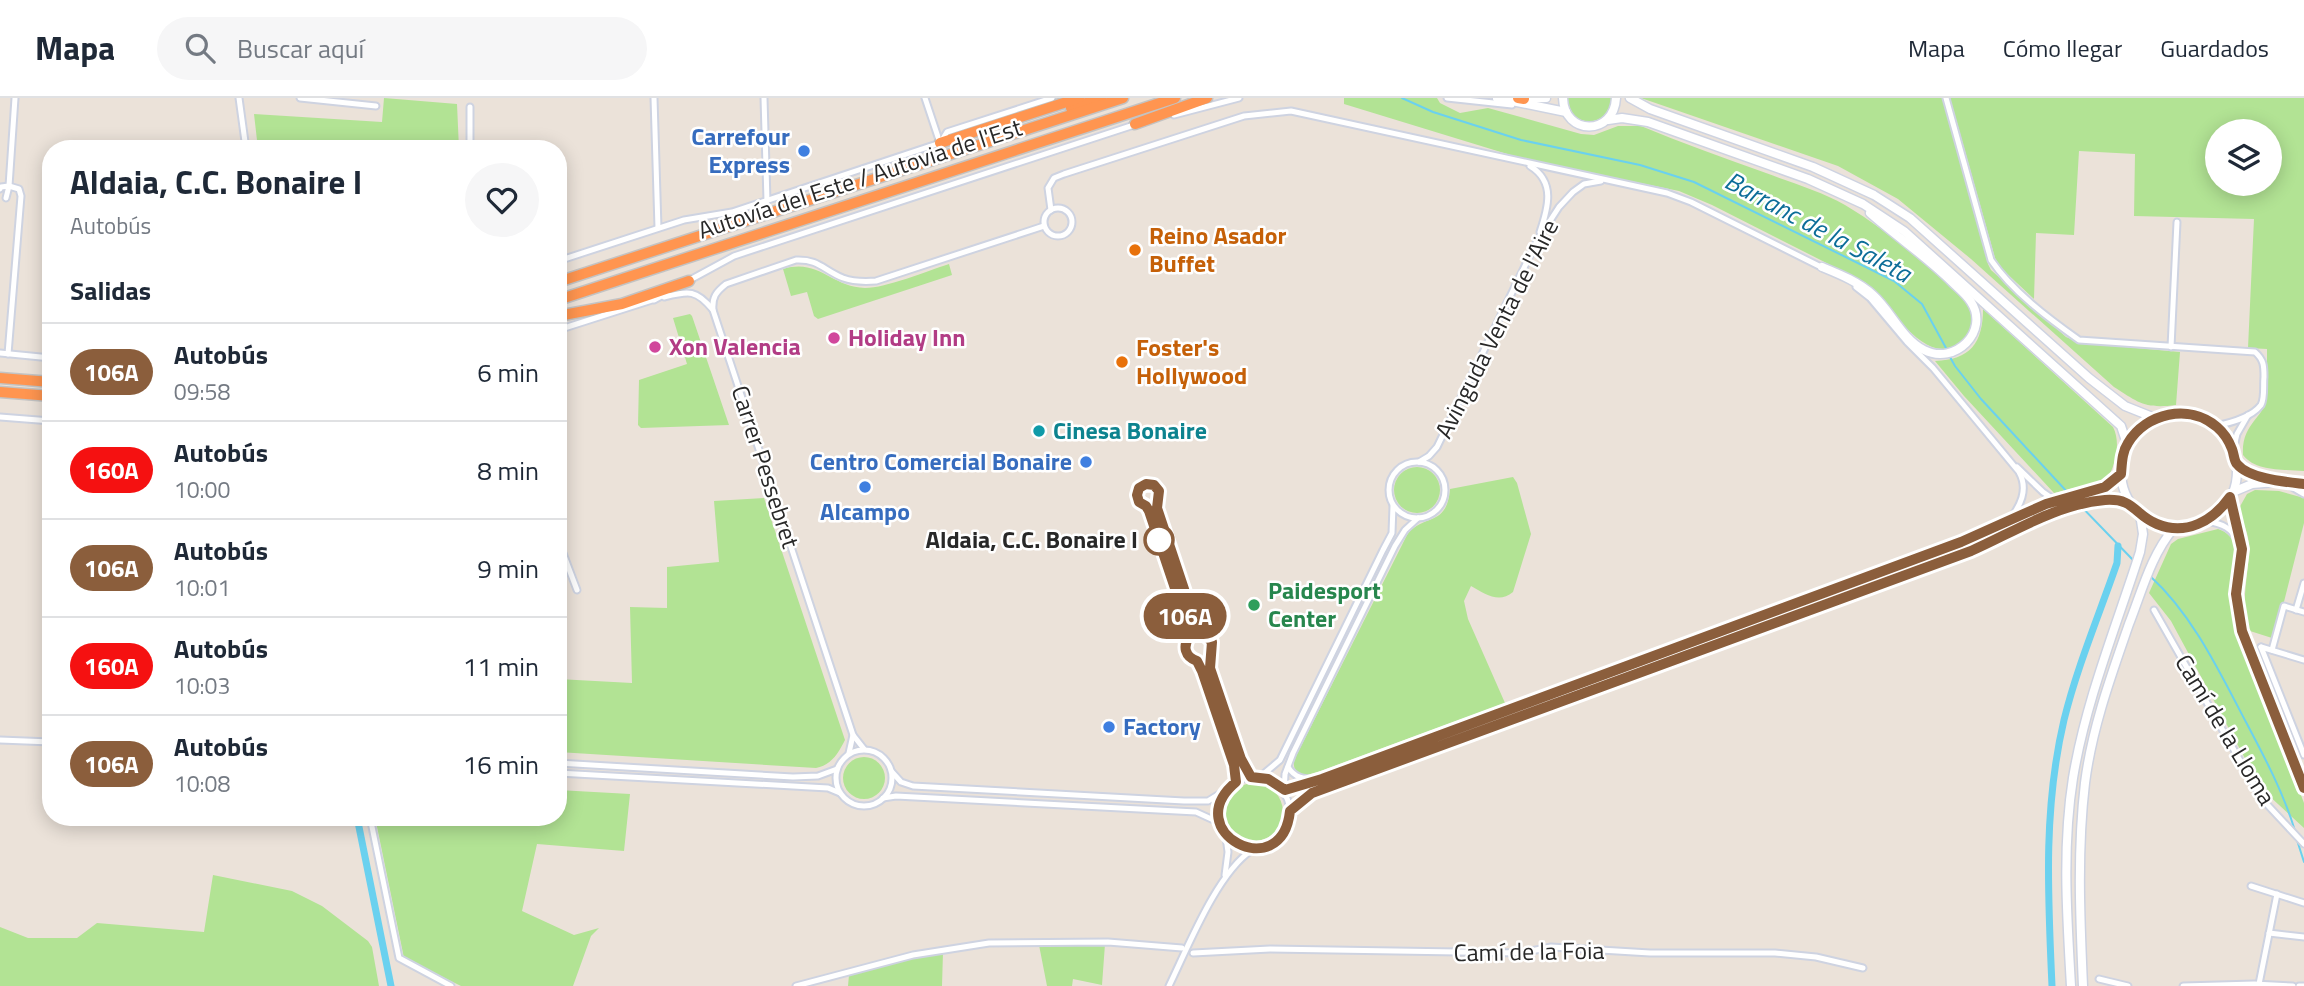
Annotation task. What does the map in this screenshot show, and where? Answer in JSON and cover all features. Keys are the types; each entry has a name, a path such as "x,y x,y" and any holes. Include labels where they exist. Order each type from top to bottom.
{"highway":[{"path":"940,143 1079,98"},
{"path":"943,156 983,138 1101,98"},
{"name":"Autovía del Este / Autovia de l'Est","path":"567,279 1123,98"},
{"name":"Autovía del Este / Autovia de l'Est","path":"567,297 1175,98"},
{"path":"1135,124 1207,98"},
{"path":"567,314 622,304 689,281"},
{"path":"0,378 42,381"},
{"path":"0,391 42,395"}],"main road":[{"path":"1499,98 1524,101 1566,113 1577,124 1585,127 1622,118 1648,122 1808,178 1863,204 1905,231 2121,426 2127,444"},
{"path":"1524,101 1546,98"},
{"path":"1563,98 1566,113"},
{"path":"1608,120 1613,113 1616,98"},
{"path":"1630,98 1650,109 1813,167 1874,195 1910,218 2089,379 2125,406 2155,418"},
{"path":"1822,267 1874,295 1923,350 1944,354 1960,349 1976,328 1977,314 1970,300 1902,237 1870,215 1863,204"},
{"path":"2176,413 2197,416 2215,426 2226,437 2236,464 2236,478 2231,495 2220,511 2207,521 2191,527 2175,528 2156,524 2140,514 2124,489 2121,474 2127,444 2139,429 2155,418 2176,413"},
{"path":"2236,464 2252,474 2282,482"},
{"path":"2231,495 2252,484 2304,484"},
{"path":"2071,986 2066,884 2067,834 2073,779 2094,688 2140,552 2143,534 2140,514"},
{"path":"2083,986 2079,885 2085,781 2110,679 2152,563 2163,541 2175,528"}],"street":[{"path":"6,198 15,98"},
{"path":"239,98 245,140"},
{"path":"300,98 376,106"},
{"path":"654,98 658,228"},
{"path":"764,98 767,201"},
{"path":"925,98 940,143"},
{"path":"567,258 684,220 732,212 767,201 940,143 947,132 1052,98"},
{"path":"654,300 734,256 1135,124 1239,98"},
{"path":"1447,98 1524,101"},
{"path":"1945,98 1991,260 2000,273 2057,324 2079,340 2255,352 2260,356 2264,363 2263,398 2260,405 2248,415 2215,426"},
{"path":"470,107 470,140"},
{"path":"1051,210 1048,188 1054,178 1244,116 1291,111 1667,193 1691,202 1822,267 1857,287 1870,298 1933,368 2022,477 2024,489 2021,502 2009,521"},
{"path":"1521,162 1536,169 1544,179 1548,192 1548,209 1537,241"},
{"name":"Avinguda Venta de l'Aire","path":"1419,462 1437,447 1537,241 1559,207 1584,184 1611,181"},
{"path":"0,189 9,186 19,189 21,196 8,354"},
{"path":"1060,208 1069,212 1073,221 1071,230 1058,237 1049,234 1044,226 1044,217 1051,210 1060,208"},
{"path":"2171,347 2177,222"},
{"path":"713,310 712,300 726,284 796,260 820,263 840,277 858,282 876,281 1044,226"},
{"path":"567,327 686,292 701,296 713,310"},
{"name":"Carrer Pessebret","path":"713,310 853,735 864,749"},
{"path":"0,353 42,357"},
{"path":"2233,451 2237,434 2248,415"},
{"path":"0,417 42,420"},
{"path":"1169,986 1225,875 1241,857 1253,849 1274,843 1289,823 1290,811 1284,791 1287,767 1395,546 1405,530 1418,519 1435,512 1445,495 1445,486 1436,470 1419,462 1400,468 1391,480 1390,497 1394,520 1392,533 1280,760 1260,777"},
{"path":"2012,463 2059,500"},
{"path":"1284,791 1948,547 2059,500 2105,487 2121,474"},
{"path":"2282,482 2304,494"},
{"name":"Camí de la Lloma","path":"2231,495 2242,549 2236,594 2242,631 2304,788"},
{"path":"1290,811 1312,793 1971,551 2043,517 2089,503 2108,500 2131,503"},
{"path":"1393,506 1408,517 1418,519"},
{"path":"2207,521 2224,525 2235,534 2242,549"},
{"path":"567,564 577,590"},
{"path":"2296,610 2303,588"},
{"path":"2272,650 2284,606 2304,612"},
{"name":"Camí de la Lloma","path":"2154,610 2262,799 2304,844"},
{"path":"2304,660 2261,647 2304,755"},
{"path":"849,753 853,735"},
{"path":"0,740 42,742"},
{"path":"840,793 836,785 837,769 849,753 864,749 880,754 901,782 913,786 1208,801 1243,779 1260,777 1268,779 1284,791"},
{"path":"567,764 793,777 818,776 837,769"},
{"path":"1287,767 1292,774 1302,779 1322,779"},
{"path":"567,774 828,788 840,793 852,804 860,806 883,799 889,791 892,772"},
{"path":"1225,875 1228,852 1220,823 1219,806 1226,790"},
{"path":"883,799 896,796 1196,812 1220,823"},
{"path":"372,826 399,958 451,986"},
{"path":"1225,835 1242,847 1253,849"},
{"path":"2251,886 2304,903"},
{"path":"2259,984 2277,894"},
{"path":"2269,933 2304,937"},
{"path":"796,986 813,984 912,954 989,943 1108,942 1182,948"},
{"name":"Camí de la Foia","path":"1193,953 1270,949 1521,953 1551,947 1650,953 1786,954 1863,968"},
{"path":"2099,979 2129,986"},
{"path":"2183,986 2293,986"}],"green space":[{"path":"384,98 457,104 459,140 257,140 254,114 382,122"},
{"path":"1344,98 1437,98 1440,103 1460,113 1488,108 1581,134 1594,135 1618,126 1641,126 1816,191 1845,205 1894,239 1960,293 1971,310 1971,327 1960,343 1947,349 1934,348 1909,331 1866,283 1679,191 1527,160 1344,104"},
{"path":"1567,98 1612,99 1604,116 1589,121 1574,115"},
{"path":"1641,98 1943,98 1991,270 2066,337 2081,343 2180,352 2176,405 2143,404 2114,387 1971,259 1898,199 1838,166"},
{"path":"1950,98 2304,98 2304,471 2263,467 2243,455 2246,435 2262,410 2267,396 2267,349 2248,348 2254,219 2134,216 2135,154 2079,151 2074,235 2036,233 2034,299 2001,268 1995,258"},
{"path":"949,264 952,275 818,319 814,316 807,292 791,296 783,269 806,267 843,283 865,288 895,282"},
{"path":"1983,309 2113,427 2117,440 2116,454 2106,480 2054,493 1935,361 1957,357 1972,347 1980,331"},
{"path":"690,314 729,425 641,428 638,425 639,380 687,364 673,318"},
{"path":"1417,467 1433,474 1440,490 1433,506 1417,513 1401,506 1394,490 1401,474"},
{"path":"1513,477 1531,534 1513,592 1508,596 1497,597 1471,586 1464,601 1468,619 1505,703 1318,772 1304,776 1299,773 1294,760 1407,535 1413,528 1444,510 1450,489"},
{"path":"2255,490 2279,491 2304,498 2304,523 2275,637 2272,638 2250,631 2245,610 2249,542 2238,510 2247,494"},
{"path":"764,498 845,740 837,754 830,762 816,768 567,753 567,679 632,683 630,607 667,608 667,567 719,562 714,501"},
{"path":"2218,529 2228,534 2236,551 2231,593 2235,625 2304,803 2304,828 2266,793 2255,777 2171,621 2149,593 2171,544 2178,539"},
{"path":"864,757 879,763 885,778 879,793 864,799 849,793 843,778 849,763"},
{"path":"1254,783 1270,788 1278,796 1283,812 1278,828 1270,836 1254,841 1238,836 1230,828 1225,812 1230,796 1238,788"},
{"path":"567,790 630,794 624,851 537,844 522,911 574,935 599,928 591,936 573,986 461,986 404,958 377,826 567,826"},
{"path":"213,875 292,891 322,906 368,941 372,947 379,986 0,986 0,927 28,938 77,938 97,923 204,932"},
{"path":"1105,944 1102,985 1073,979 1072,986 1047,986 1039,945"},
{"path":"943,952 942,986 848,986 849,975"}],"waterway":[{"name":"Barranc de la Saleta","path":"1402,98 1433,112 1521,140 1640,165 1694,182 1894,281 1922,304 1946,348"},
{"name":"Barranc de la Saleta","path":"1950,357 1981,399 2070,495"},
{"name":"Barranc de la Saleta","path":"2074,499 2133,560"},
{"path":"2052,986 2049,853 2057,753 2075,680 2117,563 2118,546"},
{"name":"Barranc de la Saleta","path":"2150,576 2180,608 2216,665 2274,776 2295,831"},
{"path":"359,826 391,986"},
{"name":"Barranc de la Saleta","path":"2297,840 2304,862"}],"bus line":[{"name":"106A","path":"2304,484 2282,482 2252,474 2236,464 2226,437 2215,426 2197,416 2176,413 2155,418 2139,429 2127,444 2121,474 2105,487 2046,504 1961,542 1291,790 1282,790 1268,779 1251,777 1242,762 1210,668 1212,642 1196,625 1157,508 1159,491 1154,485 1146,484 1139,488 1137,495 1139,502 1149,511 1188,627 1190,636 1185,643 1186,652 1197,661 1202,671 1234,765 1236,782 1222,797 1218,815 1225,835 1242,847 1262,848 1274,843 1289,823 1290,811 1312,793 1971,551 2056,512 2108,500 2131,503 2140,514 2156,524 2175,528 2191,527 2207,521 2220,511 2230,497 2242,549 2236,594 2242,631 2304,788"}],"place":[{"name":"Carrefour Express","path":"804,151"},
{"name":"Reino Asador Buffet","path":"1135,250"},
{"name":"Holiday Inn","path":"834,338"},
{"name":"Xon Valencia","path":"655,347"},
{"name":"Foster's Hollywood","path":"1122,362"},
{"name":"Cinesa Bonaire","path":"1039,431"},
{"name":"Centro Comercial Bonaire","path":"1086,462"},
{"name":"Alcampo","path":"865,487"},
{"name":"Aldaia, C.C. Bonaire I","path":"1159,540"},
{"name":"Paidesport Center","path":"1254,605"},
{"name":"Factory","path":"1109,727"}]}
